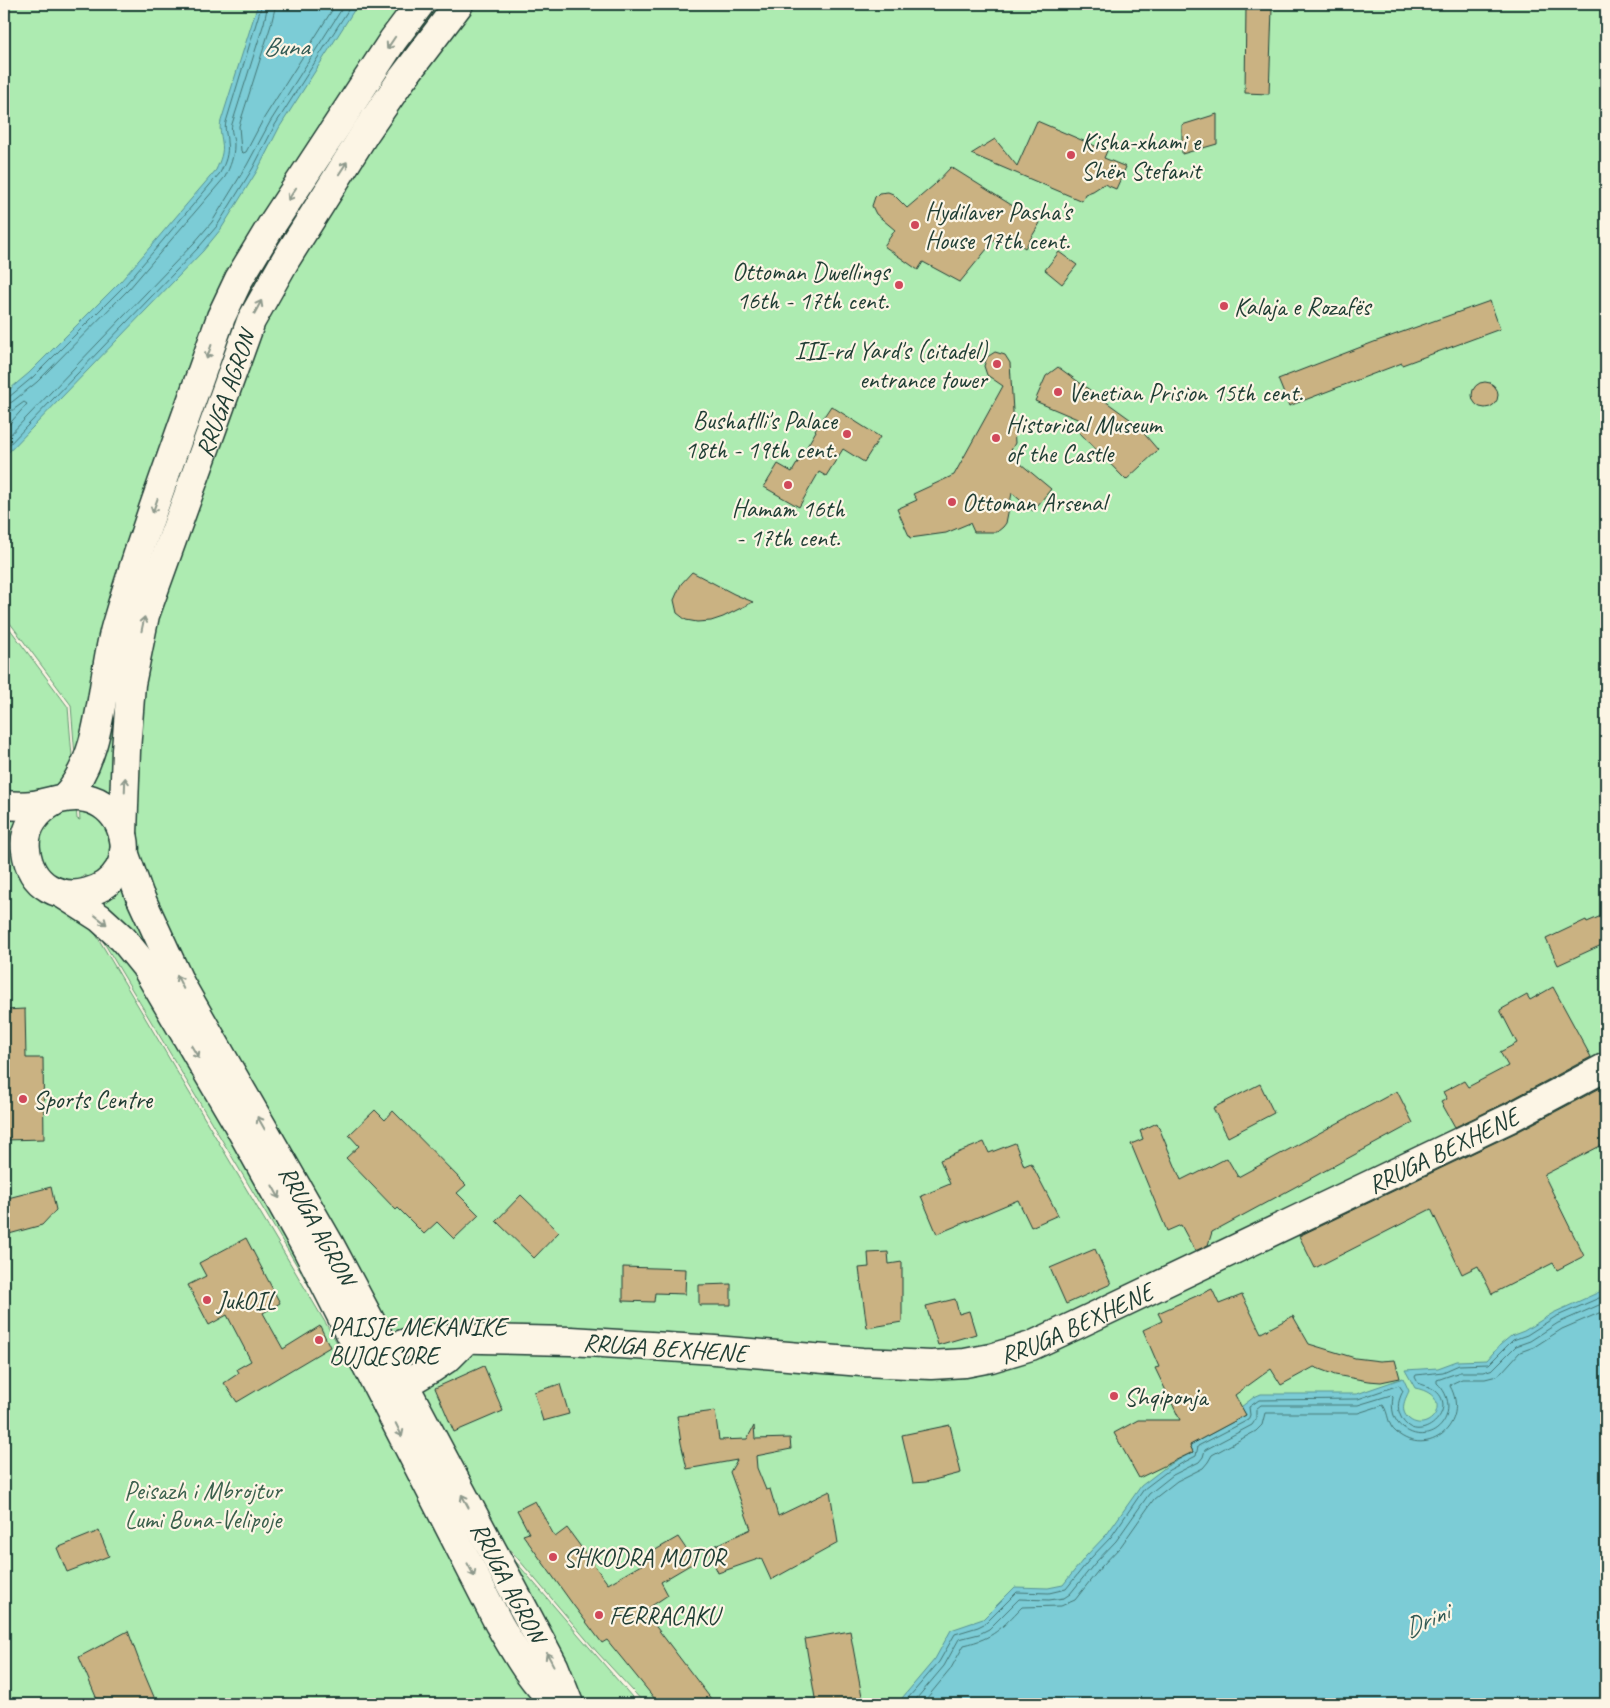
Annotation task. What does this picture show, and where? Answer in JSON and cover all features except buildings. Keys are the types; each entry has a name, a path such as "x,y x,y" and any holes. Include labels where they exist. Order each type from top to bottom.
{"main road":[{"name":"RRUGA AGRON","path":"60,799 74,787 88,760 96,731 118,619 131,576 221,317 239,279 271,226 393,40 420,4"},
{"name":"RRUGA AGRON","path":"375,1355 308,1206 181,985 142,902 124,843 126,750 131,684 145,615 251,321 290,251 360,141 402,79 459,4"},
{"path":"4,805 32,805 60,799 86,798 106,807 113,815 124,843 118,870 106,885 97,890 80,895 61,893 40,881 30,867 25,848 26,836 30,825 36,815 45,807 60,799"},
{"path":"4,839 28,860"},
{"name":"RRUGA AGRON","path":"61,893 100,918 123,939 145,966 268,1178 375,1355 554,1666 569,1704"},
{"name":"RRUGA BEXHENE","path":"375,1355 423,1339 467,1339 571,1341 705,1349 895,1364 931,1365 964,1363 991,1358 1031,1346 1076,1325 1494,1126 1606,1067"},
{"path":"394,1390 449,1357 467,1339"},
{"name":"RRUGA AGRON","path":"394,1390 499,1624 528,1672 547,1696 558,1704"}],"green space":[{"name":"Peisazh i Mbrojtur Lumi Buna-Velipoje","path":"4,4 1606,4 1606,1478 1077,1704 645,1704 597,1652 363,1376 91,921 87,902 85,875 82,877 85,916 358,1378 638,1704 4,1704 4,621 68,707 77,819 80,820 71,705 4,615"}],"water":[{"name":"Buna","path":"258,4 358,4 279,128 257,171 221,229 203,251 4,457 4,394 29,373 121,281 216,170 222,149 221,121"},
{"name":"Drini","path":"1606,1289 1606,1704 897,1704 935,1659 951,1630 983,1619 1015,1587 1048,1588 1063,1585 1086,1556 1107,1534 1141,1486 1167,1466 1193,1452 1190,1445 1246,1415 1241,1407 1254,1397 1261,1394 1357,1394 1403,1378 1409,1391 1404,1405 1406,1416 1417,1423 1425,1422 1436,1413 1435,1399 1428,1392 1415,1388 1405,1370 1438,1368 1457,1361 1487,1360 1511,1336 1524,1331 1553,1313"}],"place":[{"name":"Kisha-xhami e Shën Stefanit","path":"1071,155"},
{"name":"Hydilaver Pasha's House 17th cent.","path":"915,225"},
{"name":"Ottoman Dwellings 16th - 17th cent.","path":"899,285"},
{"name":"Kalaja e Rozafës","path":"1224,306"},
{"name":"III-rd Yard's (citadel) entrance tower","path":"997,364"},
{"name":"Venetian Prision 15th cent.","path":"1058,392"},
{"name":"Bushatlli's Palace 18th - 19th cent.","path":"847,434"},
{"name":"Historical Museum of the Castle","path":"996,438"},
{"name":"Hamam 16th - 17th cent.","path":"788,485"},
{"name":"Ottoman Arsenal","path":"952,502"},
{"name":"Sports Centre","path":"23,1099"},
{"name":"JukOIL","path":"207,1300"},
{"name":"PAISJE MEKANIKE BUJQESORE","path":"319,1340"},
{"name":"Shqiponja","path":"1114,1396"},
{"name":"SHKODRA MOTOR","path":"553,1557"},
{"name":"FERRACAKU","path":"599,1615"}]}
